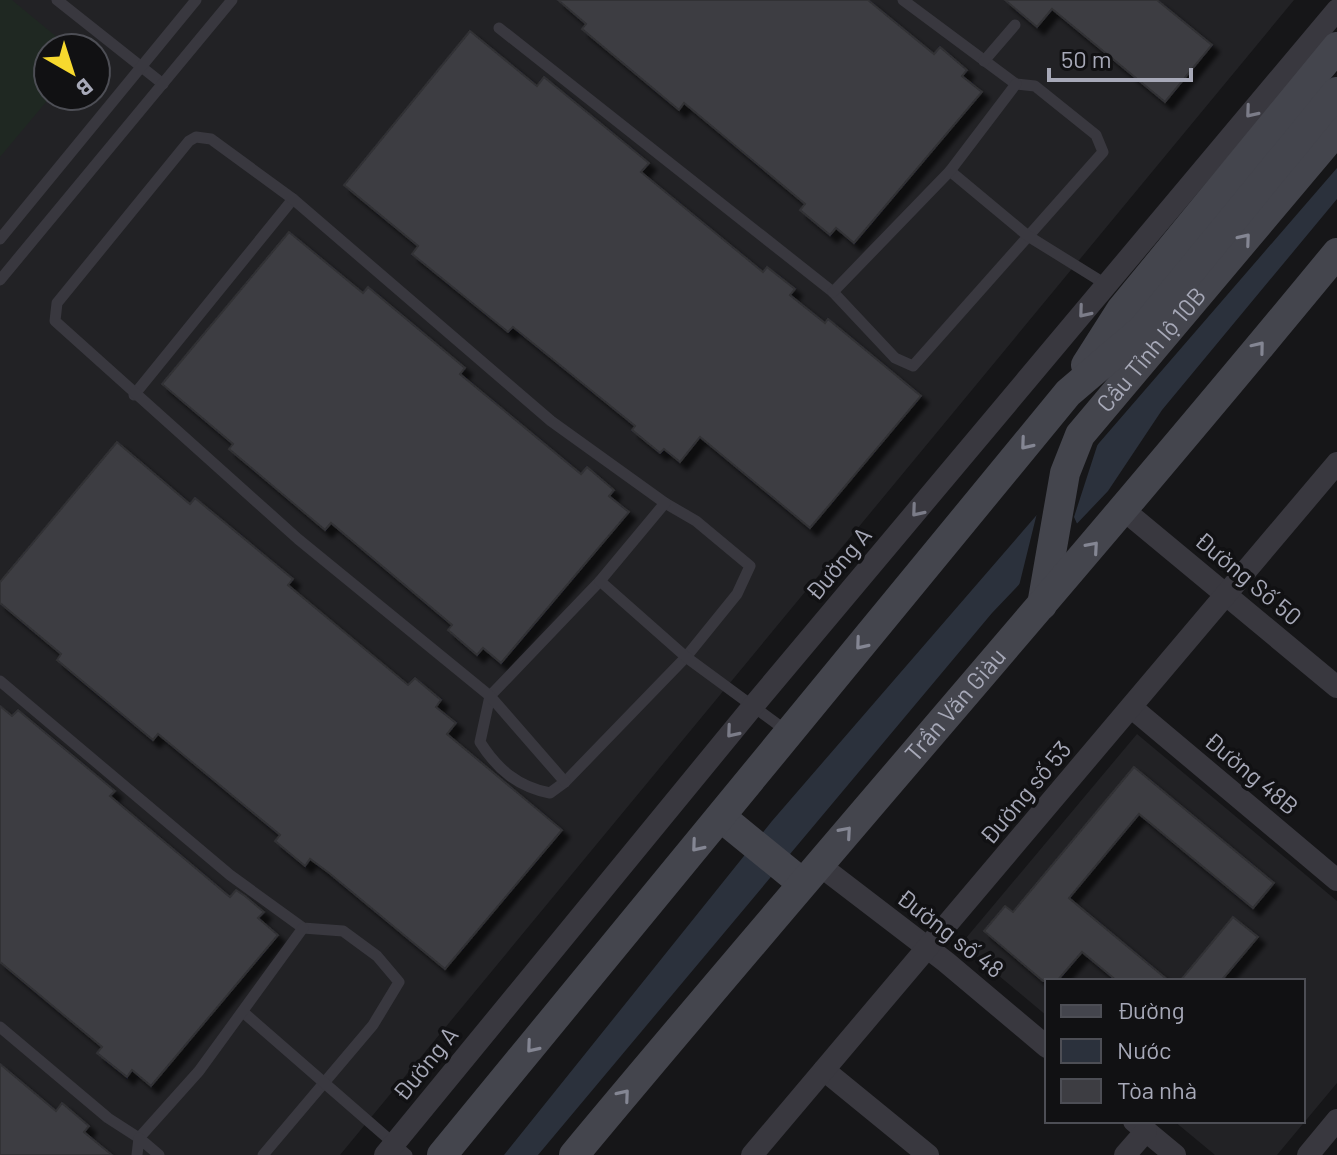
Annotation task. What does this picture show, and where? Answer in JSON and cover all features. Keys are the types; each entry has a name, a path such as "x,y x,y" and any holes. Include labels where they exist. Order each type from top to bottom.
{"main road":[{"path":"442,1155 1073,389 1121,310 1337,47"},
{"name":"Cầu Tỉnh lộ 10B","path":"1073,389 1143,329 1337,92"},
{"name":"Cầu Tỉnh lộ 10B","path":"1042,606 1065,473 1080,435 1337,130"},
{"name":"Trần Văn Giàu","path":"574,1155 810,874 1125,511 1337,253"},
{"path":"721,817 810,874"}],"street":[{"name":"Đường A","path":"395,1151 754,705 1337,10"},
{"name":"Đường số 53","path":"752,1155 929,949 1225,594 1335,471"},
{"name":"Đường Số 50","path":"1125,511 1337,687"},
{"name":"Đường 48B","path":"1131,707 1337,880"},
{"name":"Đường số 48","path":"810,874 929,949 1045,1045"},
{"path":"824,1070 928,1155"},
{"path":"1308,1155 1336,1123"},
{"path":"1125,1155 1140,1126 1175,1155"}],"lane":[{"path":"57,0 163,84"},
{"path":"0,239 196,0"},
{"path":"0,280 232,0"},
{"path":"499,28 833,292 895,358 913,366 1103,152 1096,135 1035,86 1016,84 903,0"},
{"path":"984,61 1015,25"},
{"path":"833,292 950,171 1016,84"},
{"path":"565,782 490,696 298,539 63,331 55,321 57,303 189,141 196,137 211,139 293,199 551,421 665,503 696,521 750,566 737,594 686,657 565,782 550,793 533,790 491,760 480,742 490,696 600,581 665,503"},
{"path":"950,171 1028,236 1107,285"},
{"path":"134,395 293,199"},
{"path":"600,581 686,657 789,732"},
{"path":"0,681 230,875 303,928 343,931 377,956 399,982 373,1025 263,1155"},
{"path":"137,1155 139,1138 199,1071 303,928"},
{"path":"243,1012 395,1151"},
{"path":"0,1027 108,1118 159,1155"}],"shaded area":[{"path":"0,0 1294,0 340,1155 0,1155"},
{"path":"0,0 12,0 51,32 32,32 32,112 38,112 0,157"},
{"path":"1137,734 1337,901 1337,1083 1305,1121 1305,979 1045,979 1045,1014 961,944"},
{"path":"1176,1123 1304,1123 1277,1155 1215,1155"}],"water":[{"path":"1337,168 1337,199 1162,410 1108,491 992,613 538,1155 504,1155 772,821"}],"pier":[{"path":"1099,440 1074,517 1079,528 1018,590 1037,513"}],"building":[{"path":"558,0 868,0 934,54 940,47 967,70 962,76 982,92 854,243 836,228 830,235 800,210 805,204 684,103 679,110 582,29 586,24"},
{"path":"1005,0 1157,0 1212,45 1165,102 1052,9 1037,27"},
{"path":"470,31 537,86 544,77 649,163 641,172 763,272 767,267 795,289 790,295 825,323 828,319 921,396 810,528 700,437 680,462 664,449 660,453 632,430 635,426 513,327 508,332 412,254 418,246 344,185"},
{"path":"289,232 363,293 368,287 465,368 460,374 581,474 587,467 614,490 609,496 629,512 501,663 483,648 477,655 448,630 452,625 331,523 325,530 229,449 233,444 162,384"},
{"path":"117,442 190,504 195,498 293,579 288,585 408,685 415,678 441,700 436,707 456,723 447,734 562,830 445,969 310,859 305,866 275,841 280,835 158,734 153,740 57,660 61,654 0,603 0,582"},
{"path":"0,706 12,716 18,710 115,791 110,796 230,897 236,890 245,896 264,912 258,918 278,935 151,1086 132,1070 127,1077 97,1053 102,1047 0,962"},
{"path":"1134,767 1274,883 1253,908 1139,814 1069,898 1167,979 1115,979 1082,952 1059,979 1043,981 984,931 1005,906 1013,912"},
{"path":"1233,917 1258,937 1223,979 1182,979"},
{"path":"0,1064 56,1111 62,1103 89,1126 84,1132 112,1155 0,1155"}]}
